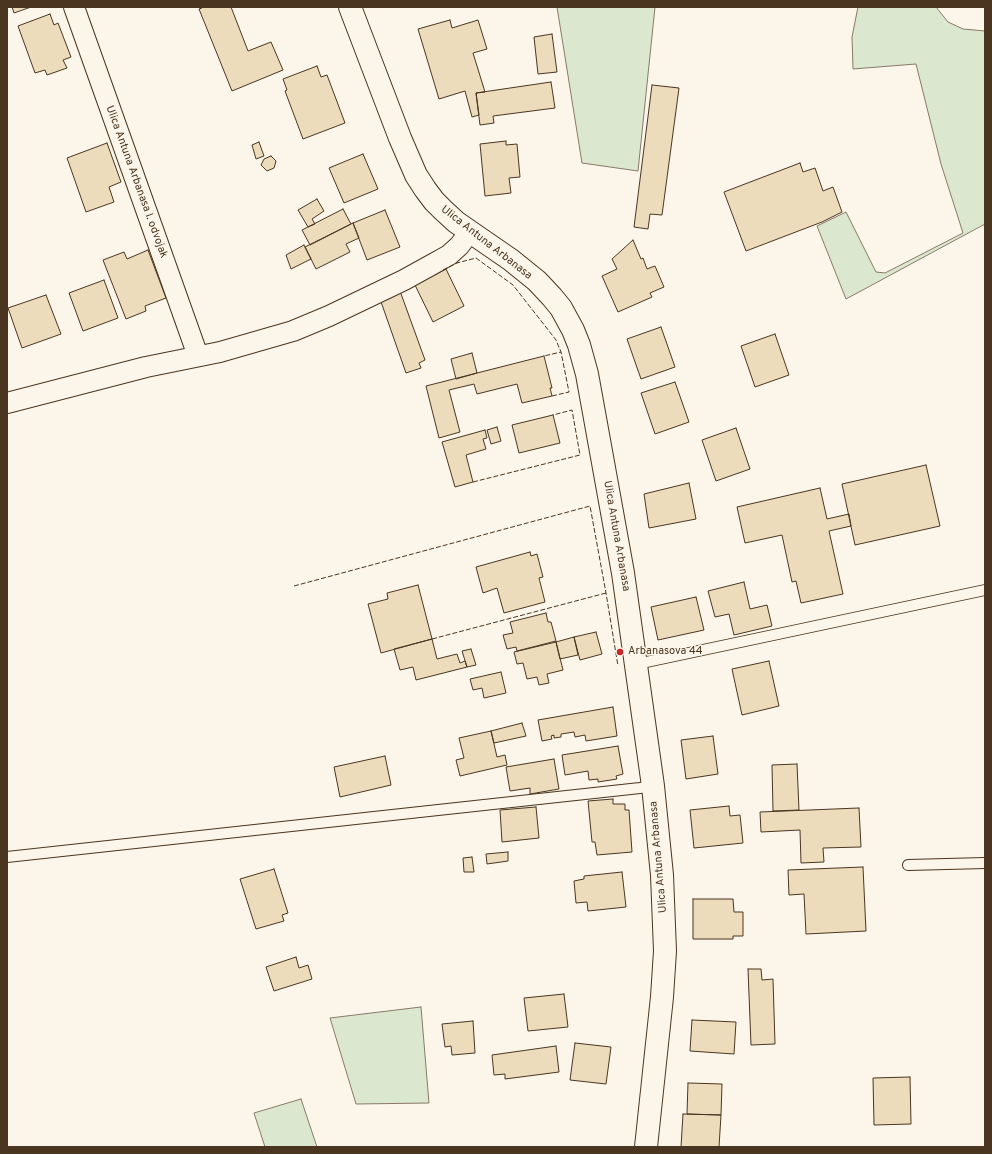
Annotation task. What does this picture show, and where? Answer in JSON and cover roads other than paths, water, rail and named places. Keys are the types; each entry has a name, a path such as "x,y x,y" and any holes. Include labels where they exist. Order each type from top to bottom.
{"main road":[{"name":"Ulica Antuna Arbanasa","path":"350,7 400,138 416,175 434,201 443,210 470,232 511,260 537,281 552,297 561,308 575,335 581,352 590,390 623,573 653,786 662,875 665,951 662,997 646,1147"}],"street":[{"name":"Ulica Antuna Arbanasa I. odvojak","path":"74,7 198,356"},
{"path":"7,403 146,367 258,342 292,331 329,316 404,280 449,255 459,246 470,232"}],"lane":[{"path":"637,664 985,590"},
{"path":"7,857 653,786"},
{"path":"908,865 985,863"}],"place":[{"name":"Arbanasova 44","path":"620,652"}]}
